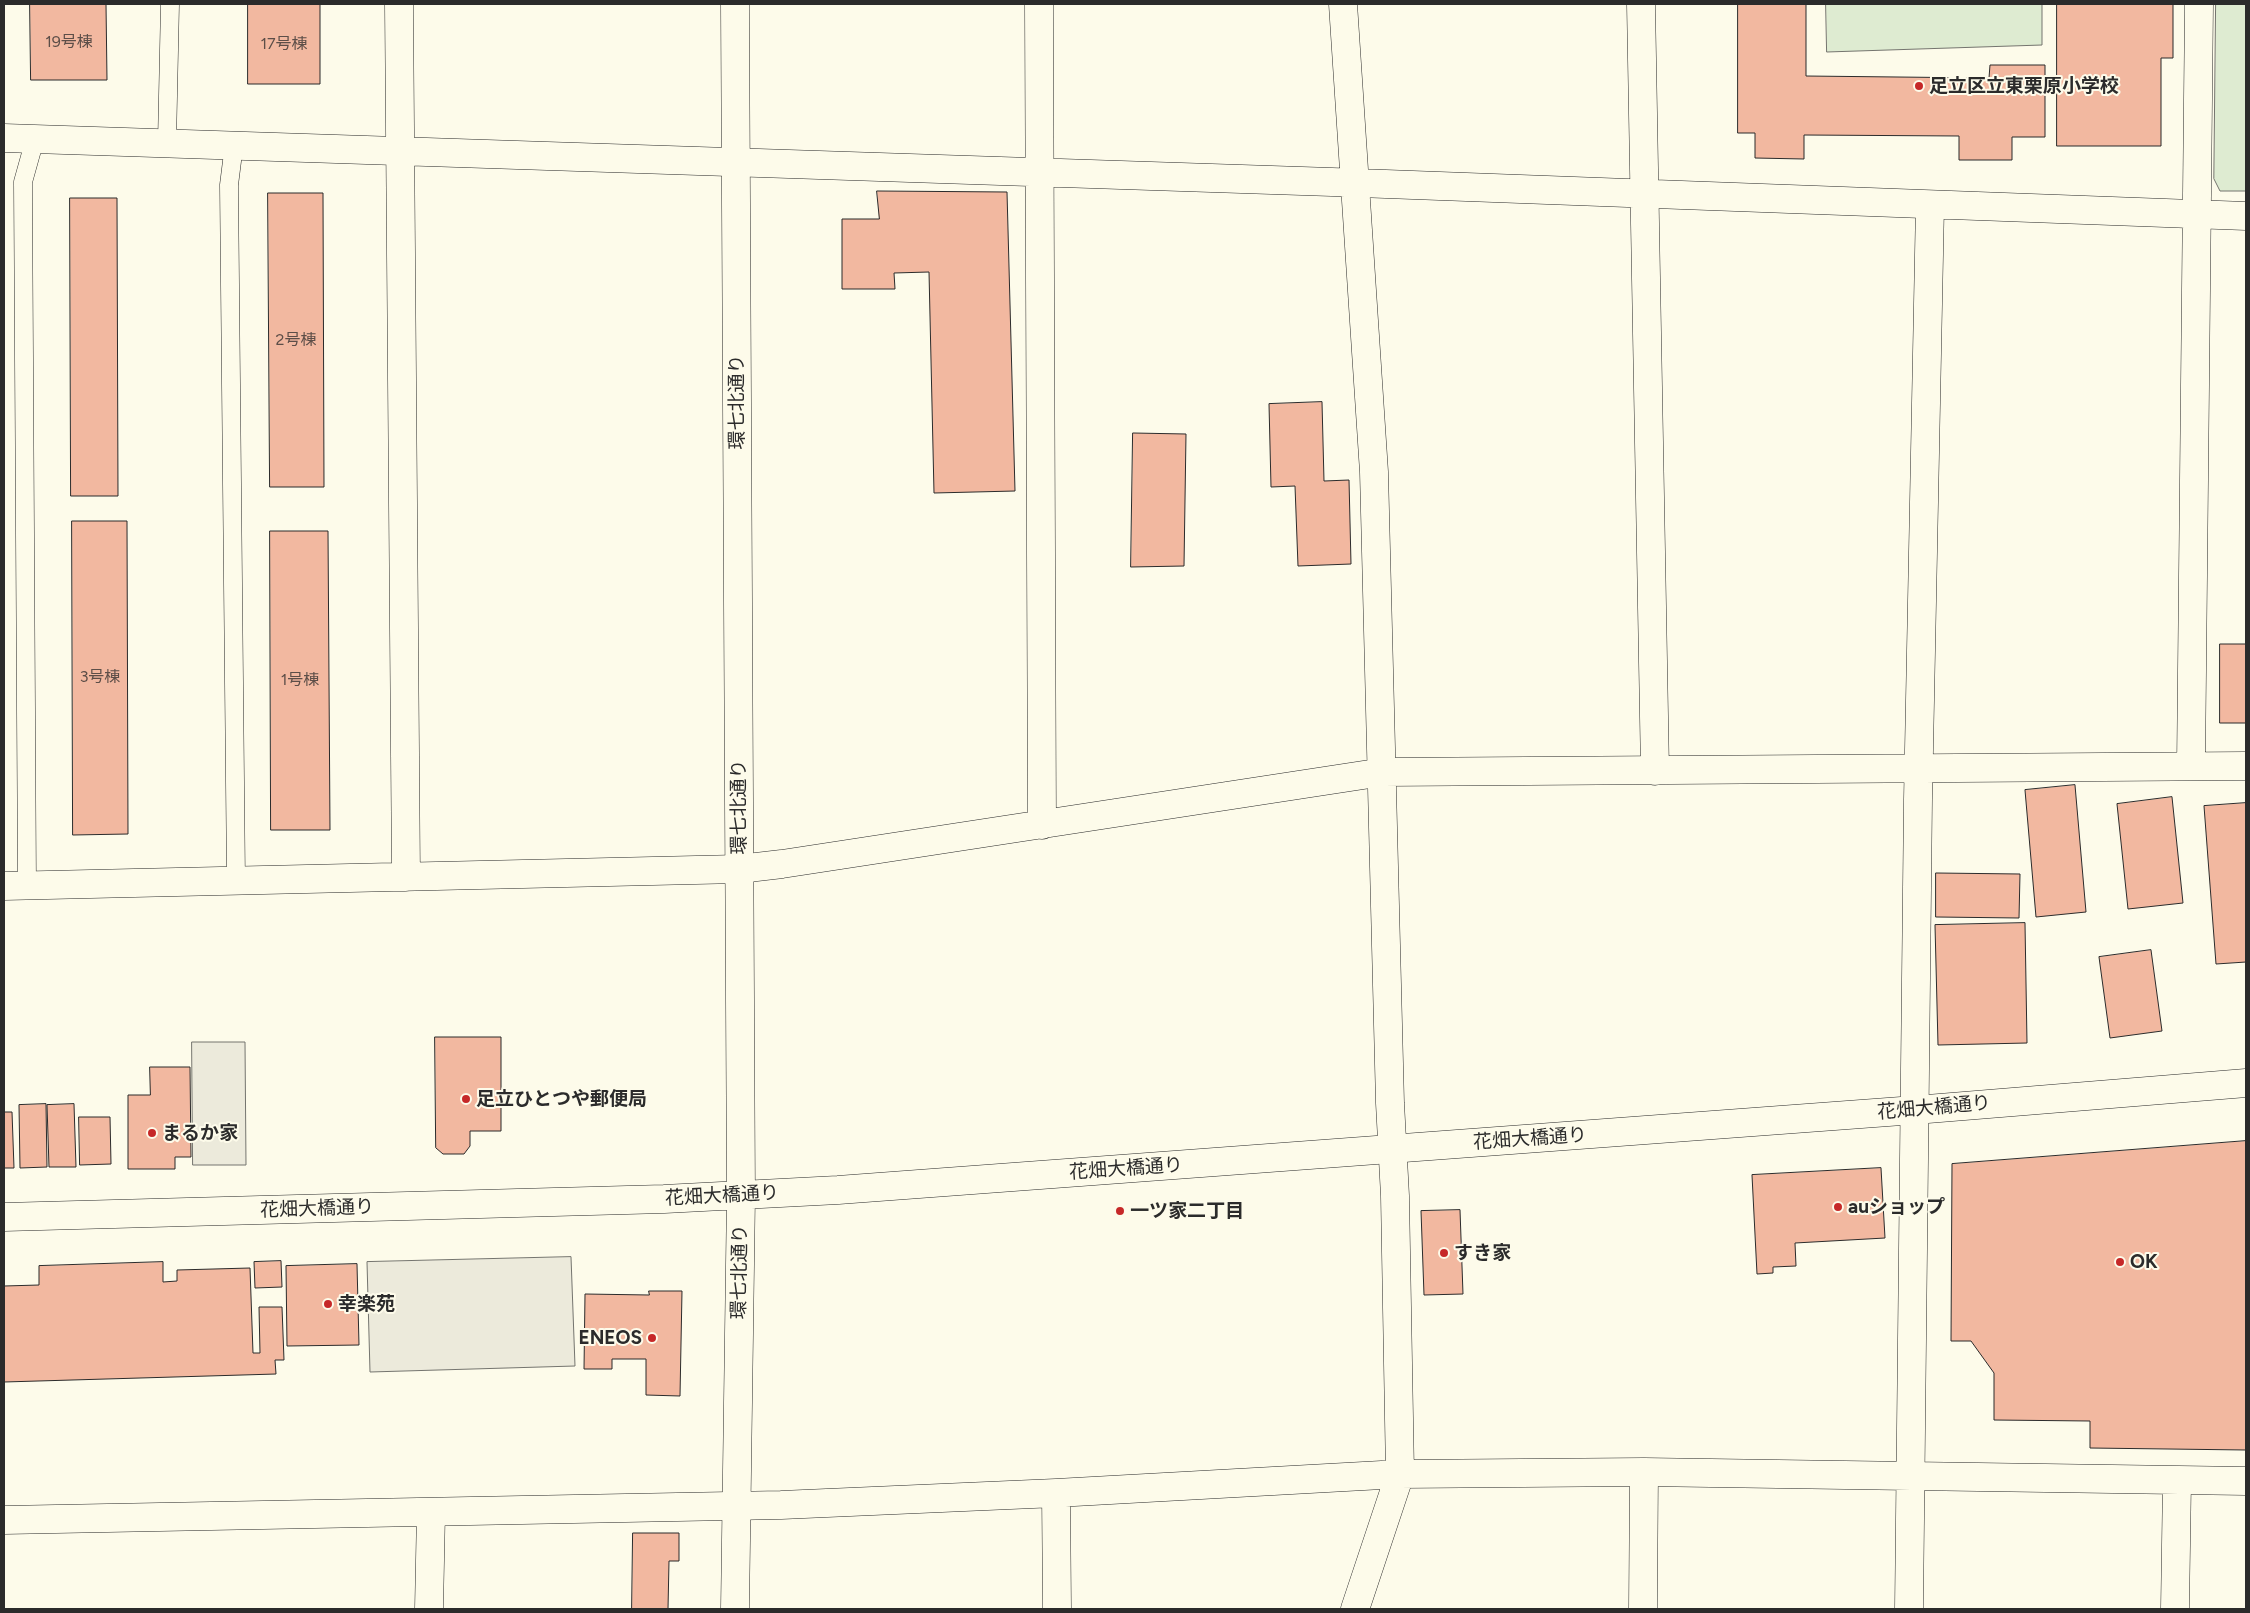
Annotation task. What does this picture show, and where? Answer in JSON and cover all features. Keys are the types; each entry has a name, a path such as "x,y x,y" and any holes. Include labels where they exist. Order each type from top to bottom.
{"street":[{"path":"399,4 406,877"},
{"name":"環七北通り","path":"735,4 741,1196 735,1609"},
{"path":"1038,4 1042,824"},
{"path":"1343,4 1374,472 1390,1103 1394,1149 1400,1474 1355,1609"},
{"path":"1641,4 1655,771"},
{"path":"2190,766 2199,4"},
{"path":"4,138 1354,183 2246,216"},
{"path":"1909,1609 1918,769 1930,205"},
{"path":"16,886 739,869 1383,772 2246,766"},
{"name":"花畑大橋通り","path":"4,1217 741,1196 858,1189 1914,1110 2246,1083"},
{"path":"1643,1609 1644,1472"},
{"path":"4,1520 736,1506 1056,1493 1400,1474 1644,1472 2246,1481"},
{"path":"2175,1609 2177,1481"},
{"path":"1056,1493 1057,1609"},
{"path":"429,1609 431,1512"}],"lane":[{"path":"167,142 170,4"},
{"path":"16,886 23,182 35,139"},
{"path":"234,145 229,185 236,881"}],"green space":[{"path":"1826,4 2042,4 2042,45 1827,52"},
{"path":"2216,4 2246,4 2246,191 2220,191 2214,179"}],"shaded area":[{"path":"192,1042 245,1042 246,1165 193,1165"},
{"path":"571,1257 575,1366 370,1372 367,1262"}],"building":[{"path":"30,4 106,4 107,80 31,80"},
{"path":"248,4 320,4 320,84 248,84"},
{"path":"1738,4 1806,4 1806,76 1989,78 1990,65 2045,65 2045,137 2012,137 2012,160 1959,160 1959,136 1804,135 1804,159 1755,158 1755,133 1738,133"},
{"path":"2057,4 2173,4 2173,58 2161,58 2161,146 2057,146"},
{"path":"877,191 1007,192 1015,491 934,493 929,272 894,273 895,289 842,289 842,219 879,219"},
{"path":"268,193 323,193 324,487 270,487"},
{"path":"70,198 117,198 118,496 71,496"},
{"path":"1322,402 1324,481 1349,480 1351,564 1298,566 1295,486 1271,487 1269,404"},
{"path":"1133,433 1186,434 1184,566 1131,567"},
{"path":"72,521 127,521 128,834 73,835"},
{"path":"270,531 328,531 330,830 271,830"},
{"path":"2220,644 2246,644 2246,723 2220,723"},
{"path":"2075,785 2086,912 2036,917 2025,790"},
{"path":"2172,797 2183,903 2128,909 2117,804"},
{"path":"2246,803 2246,962 2216,964 2204,806"},
{"path":"1936,873 2020,874 2019,918 1936,917"},
{"path":"2025,923 2027,1043 1938,1045 1935,925"},
{"path":"2151,950 2162,1031 2110,1038 2099,957"},
{"path":"435,1037 501,1037 501,1131 470,1131 470,1146 464,1154 443,1154 436,1148"},
{"path":"150,1067 190,1067 191,1157 175,1157 175,1169 128,1169 128,1095 150,1095"},
{"path":"46,1104 47,1167 20,1168 19,1105"},
{"path":"74,1104 76,1167 49,1167 47,1105"},
{"path":"4,1112 12,1112 14,1168 4,1168"},
{"path":"79,1117 110,1117 111,1164 80,1165"},
{"path":"2246,1141 2246,1450 2090,1448 2090,1421 1994,1420 1994,1373 1971,1341 1951,1341 1952,1164"},
{"path":"1881,1168 1885,1238 1795,1243 1796,1266 1773,1267 1773,1273 1757,1274 1752,1175"},
{"path":"1460,1210 1463,1294 1424,1295 1421,1211"},
{"path":"281,1261 282,1287 255,1288 254,1262"},
{"path":"163,1262 163,1282 177,1281 177,1270 250,1268 253,1353 260,1353 259,1307 282,1307 284,1360 275,1360 276,1374 4,1382 4,1286 39,1285 39,1266"},
{"path":"357,1264 359,1345 287,1346 286,1266"},
{"path":"649,1291 682,1291 680,1396 646,1395 646,1359 612,1359 612,1369 584,1369 585,1294 649,1295"},
{"path":"633,1533 679,1533 679,1561 669,1561 668,1609 632,1609"}],"place":[{"name":"足立区立東栗原小学校","path":"1919,86"},
{"name":"足立ひとつや郵便局","path":"466,1099"},
{"name":"まるか家","path":"152,1133"},
{"name":"auショップ","path":"1838,1207"},
{"name":"一ツ家二丁目","path":"1120,1211"},
{"name":"すき家","path":"1444,1253"},
{"name":"OK","path":"2120,1262"},
{"name":"幸楽苑","path":"328,1304"},
{"name":"ENEOS","path":"652,1338"}]}
